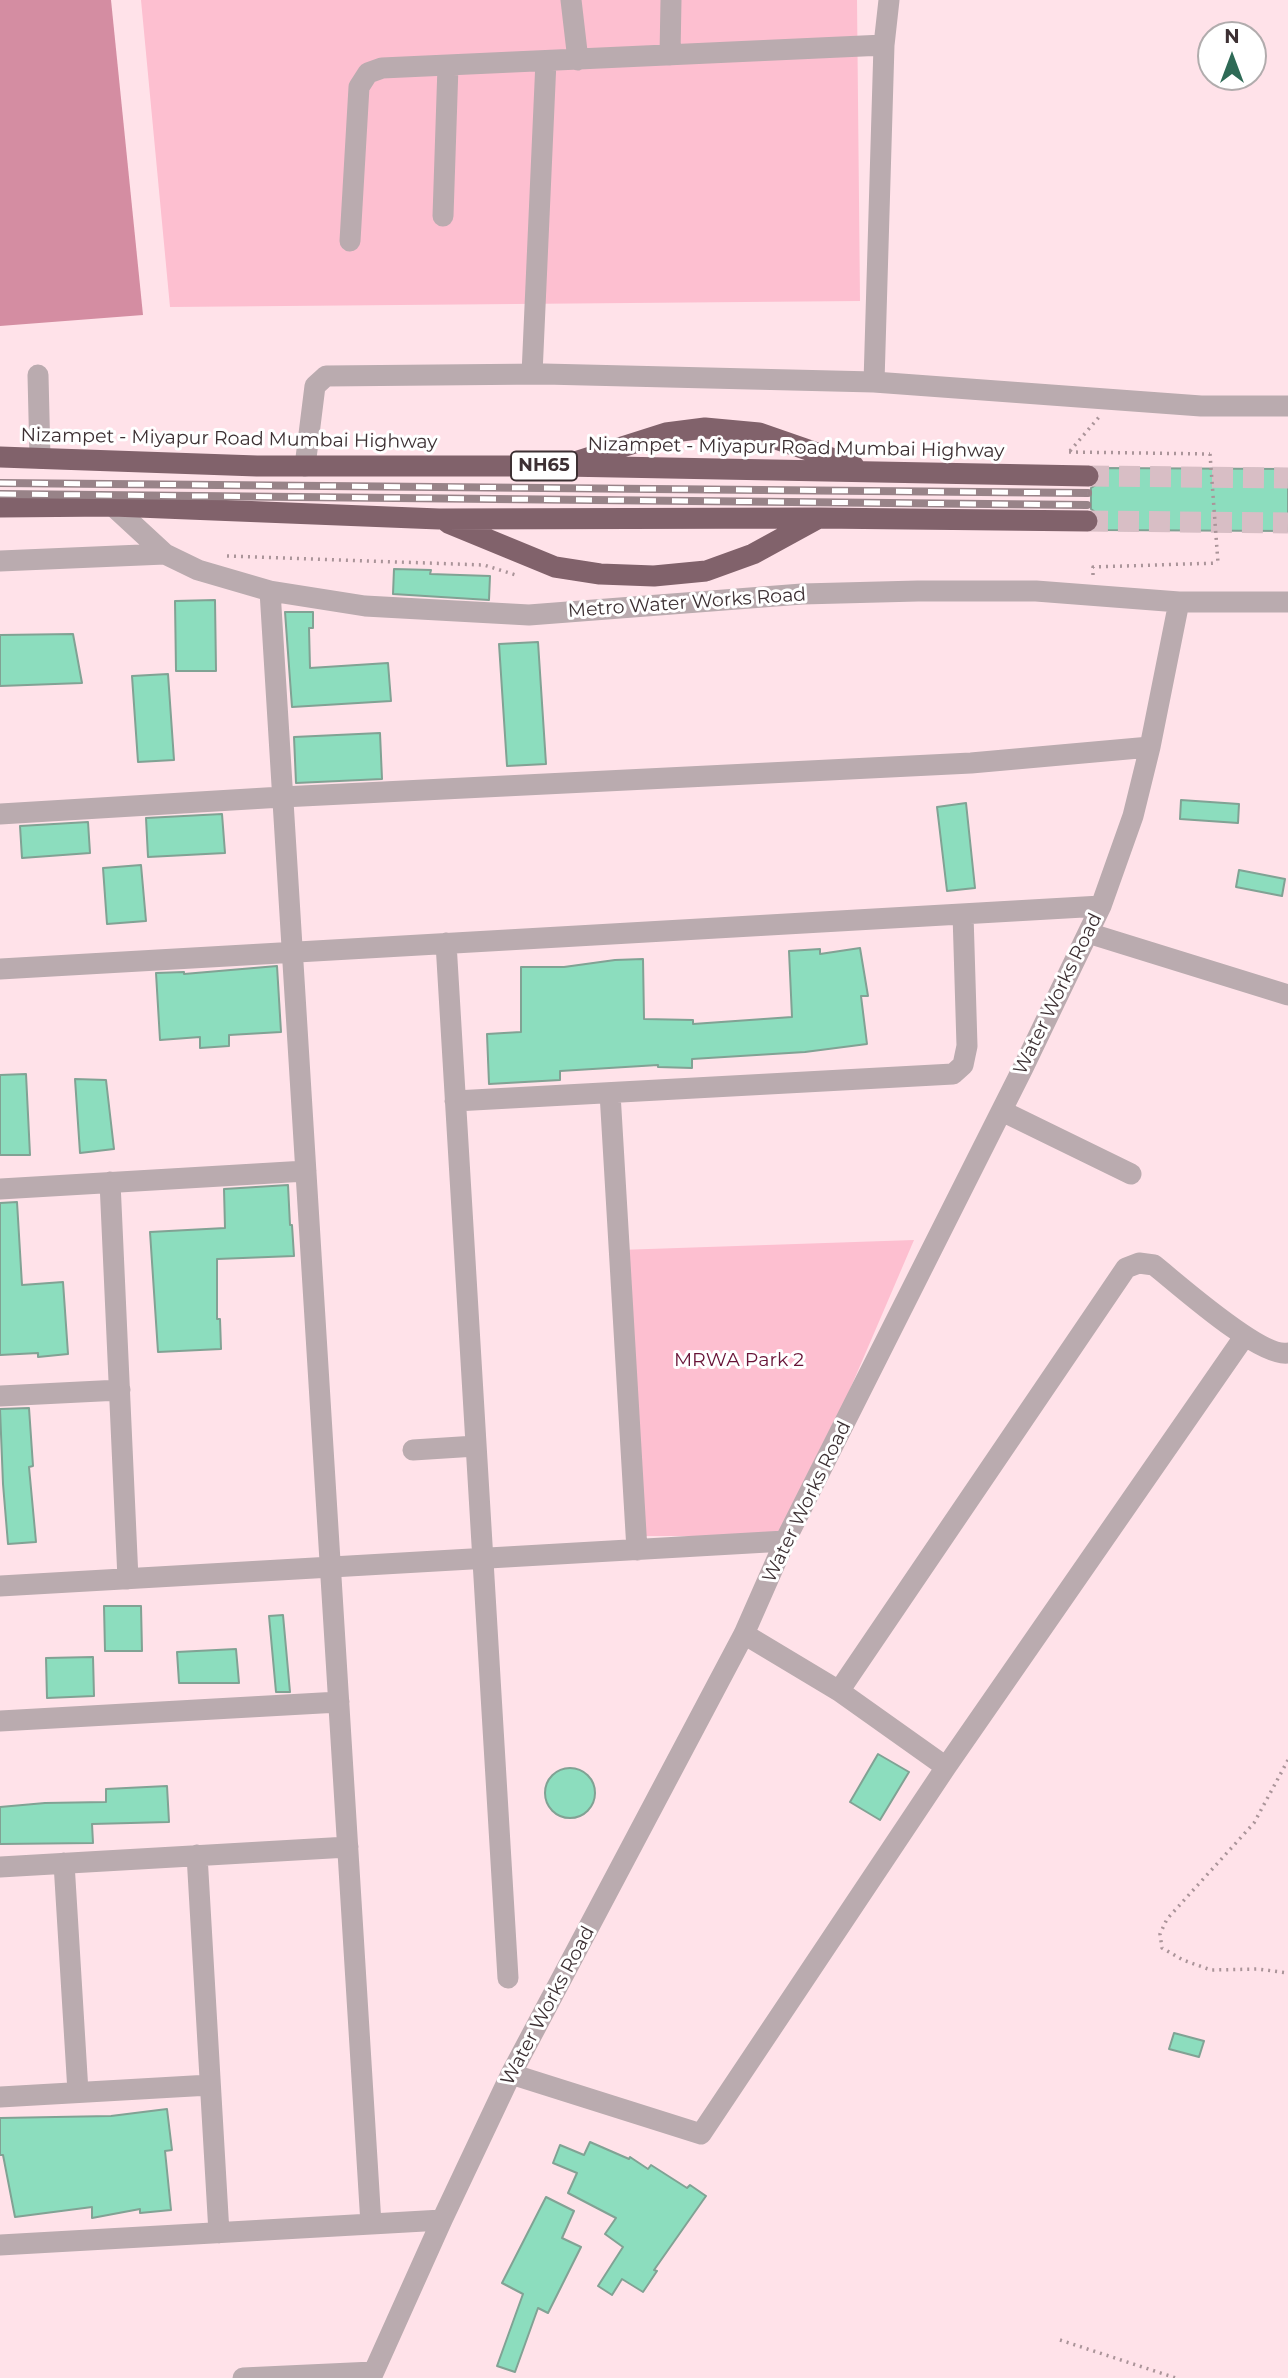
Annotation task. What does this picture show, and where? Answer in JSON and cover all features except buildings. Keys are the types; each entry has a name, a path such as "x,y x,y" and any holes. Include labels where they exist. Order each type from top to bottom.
{"highway":[{"path":"563,466 666,433 705,428 759,433 874,473"},
{"name":"Nizampet - Miyapur Road Mumbai Highway","path":"0,457 306,466 563,466 1088,477"},
{"path":"0,507 113,506 439,519 819,518 1087,521"},
{"path":"439,519 555,567 600,574 654,576 706,571 753,554 819,518"}],"street":[{"path":"571,0 578,60"},
{"path":"670,55 671,0"},
{"path":"874,382 884,45 889,0"},
{"path":"350,241 359,88 368,73 382,68 884,45"},
{"path":"532,374 547,61"},
{"path":"443,216 448,66"},
{"path":"306,466 315,386 326,376 532,374 874,382 1230,407 1288,407"},
{"path":"38,375 40,458"},
{"name":"Metro Water Works Road","path":"113,506 166,554 198,570 270,591 365,606 529,615 802,594 918,591 1036,591 1179,602 1288,602"},
{"path":"0,561 166,554"},
{"path":"270,591 372,2224"},
{"name":"Water Works Road","path":"372,2375 511,2074 744,1634 785,1541 1002,1111 1101,906 1133,816 1150,747 1179,602"},
{"path":"0,814 282,797 971,763 1150,747"},
{"path":"0,968 1101,906"},
{"path":"455,1101 953,1074 963,1065 967,1045 963,914"},
{"path":"1088,933 1288,995"},
{"path":"446,943 508,1978"},
{"path":"610,1093 637,1550"},
{"path":"1002,1111 1131,1174"},
{"path":"0,1189 306,1171"},
{"path":"110,1182 128,1579"},
{"path":"839,1691 1126,1268 1139,1263 1154,1265 1244,1337 1280,1354 1288,1353"},
{"path":"511,2074 701,2134 946,1767 1244,1337"},
{"path":"0,1396 120,1390"},
{"path":"413,1450 476,1446"},
{"path":"0,1586 785,1541"},
{"path":"744,1634 839,1691 946,1767"},
{"path":"0,1721 339,1702"},
{"path":"0,1867 348,1847"},
{"path":"197,1855 219,2233"},
{"path":"64,1863 78,2092"},
{"path":"0,2097 210,2085"},
{"path":"0,2245 442,2220"},
{"path":"243,2378 372,2375"}],"path":[{"path":"1093,567 1218,563 1210,454 1069,452 1115,400"},
{"path":"1288,1760 1254,1823 1167,1919 1160,1934 1162,1948 1183,1960 1211,1970 1258,1969 1288,1973"},
{"path":"1060,2340 1176,2378"}],"green space":[{"path":"141,0 857,0 860,301 170,307"},
{"name":"MRWA Park 2","path":"914,1240 787,1536 636,1536 619,1250"}],"shaded area":[{"path":"0,0 111,0 143,315 0,326"}],"tunnel":[{"path":"1088,476 1288,478"},
{"path":"1087,521 1288,523"}],"railway":[{"path":"0,483 1088,493"},
{"path":"0,494 1087,505"}]}
